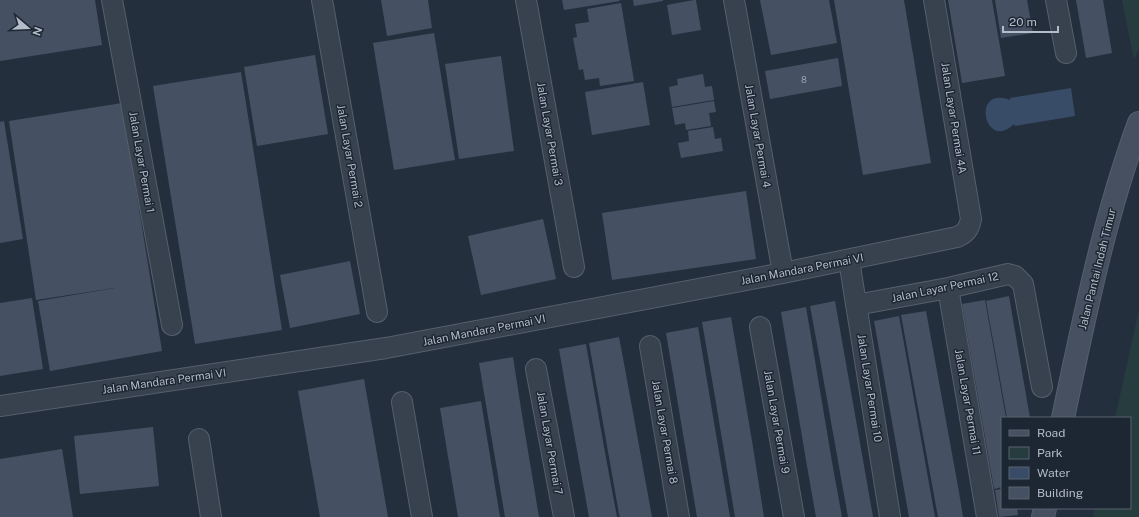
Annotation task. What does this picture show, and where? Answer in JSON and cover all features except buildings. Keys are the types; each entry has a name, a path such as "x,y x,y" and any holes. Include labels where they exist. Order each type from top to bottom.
{"street":[{"name":"Jalan Layar Permai 1","path":"112,0 172,324"},
{"name":"Jalan Layar Permai 2","path":"322,0 377,312"},
{"name":"Jalan Layar Permai 3","path":"526,0 574,267"},
{"name":"Jalan Layar Permai 4","path":"734,0 783,273"},
{"name":"Jalan Layar Permai 4A","path":"934,0 971,219 965,234"},
{"path":"1056,0 1066,53"},
{"name":"Jalan Pantai Indah Timur","path":"1063,417 1090,290 1124,165 1139,123"},
{"name":"Jalan Mandara Permai VI","path":"0,406 386,348 783,273 957,237 965,234"},
{"name":"Jalan Layar Permai 10","path":"849,260 890,517"},
{"name":"Jalan Layar Permai 12","path":"856,305 948,288 1008,274 1015,276 1022,284 1042,387"},
{"name":"Jalan Layar Permai 11","path":"948,288 987,517"},
{"name":"Jalan Layar Permai 9","path":"760,327 794,517"},
{"name":"Jalan Layar Permai 8","path":"650,346 679,517"},
{"name":"Jalan Layar Permai 7","path":"536,369 564,517"},
{"path":"402,402 422,517"},
{"path":"199,439 211,517"}],"green space":[{"path":"1122,0 1139,0 1139,49 1134,60"},
{"path":"1139,310 1139,517 1093,517 1095,509 1131,509 1131,417 1115,417"}],"water":[{"path":"1071,88 1075,116 1015,126 1014,124 1004,131 996,130 989,125 986,117 986,109 990,102 997,98 1010,100 1010,98"}]}
